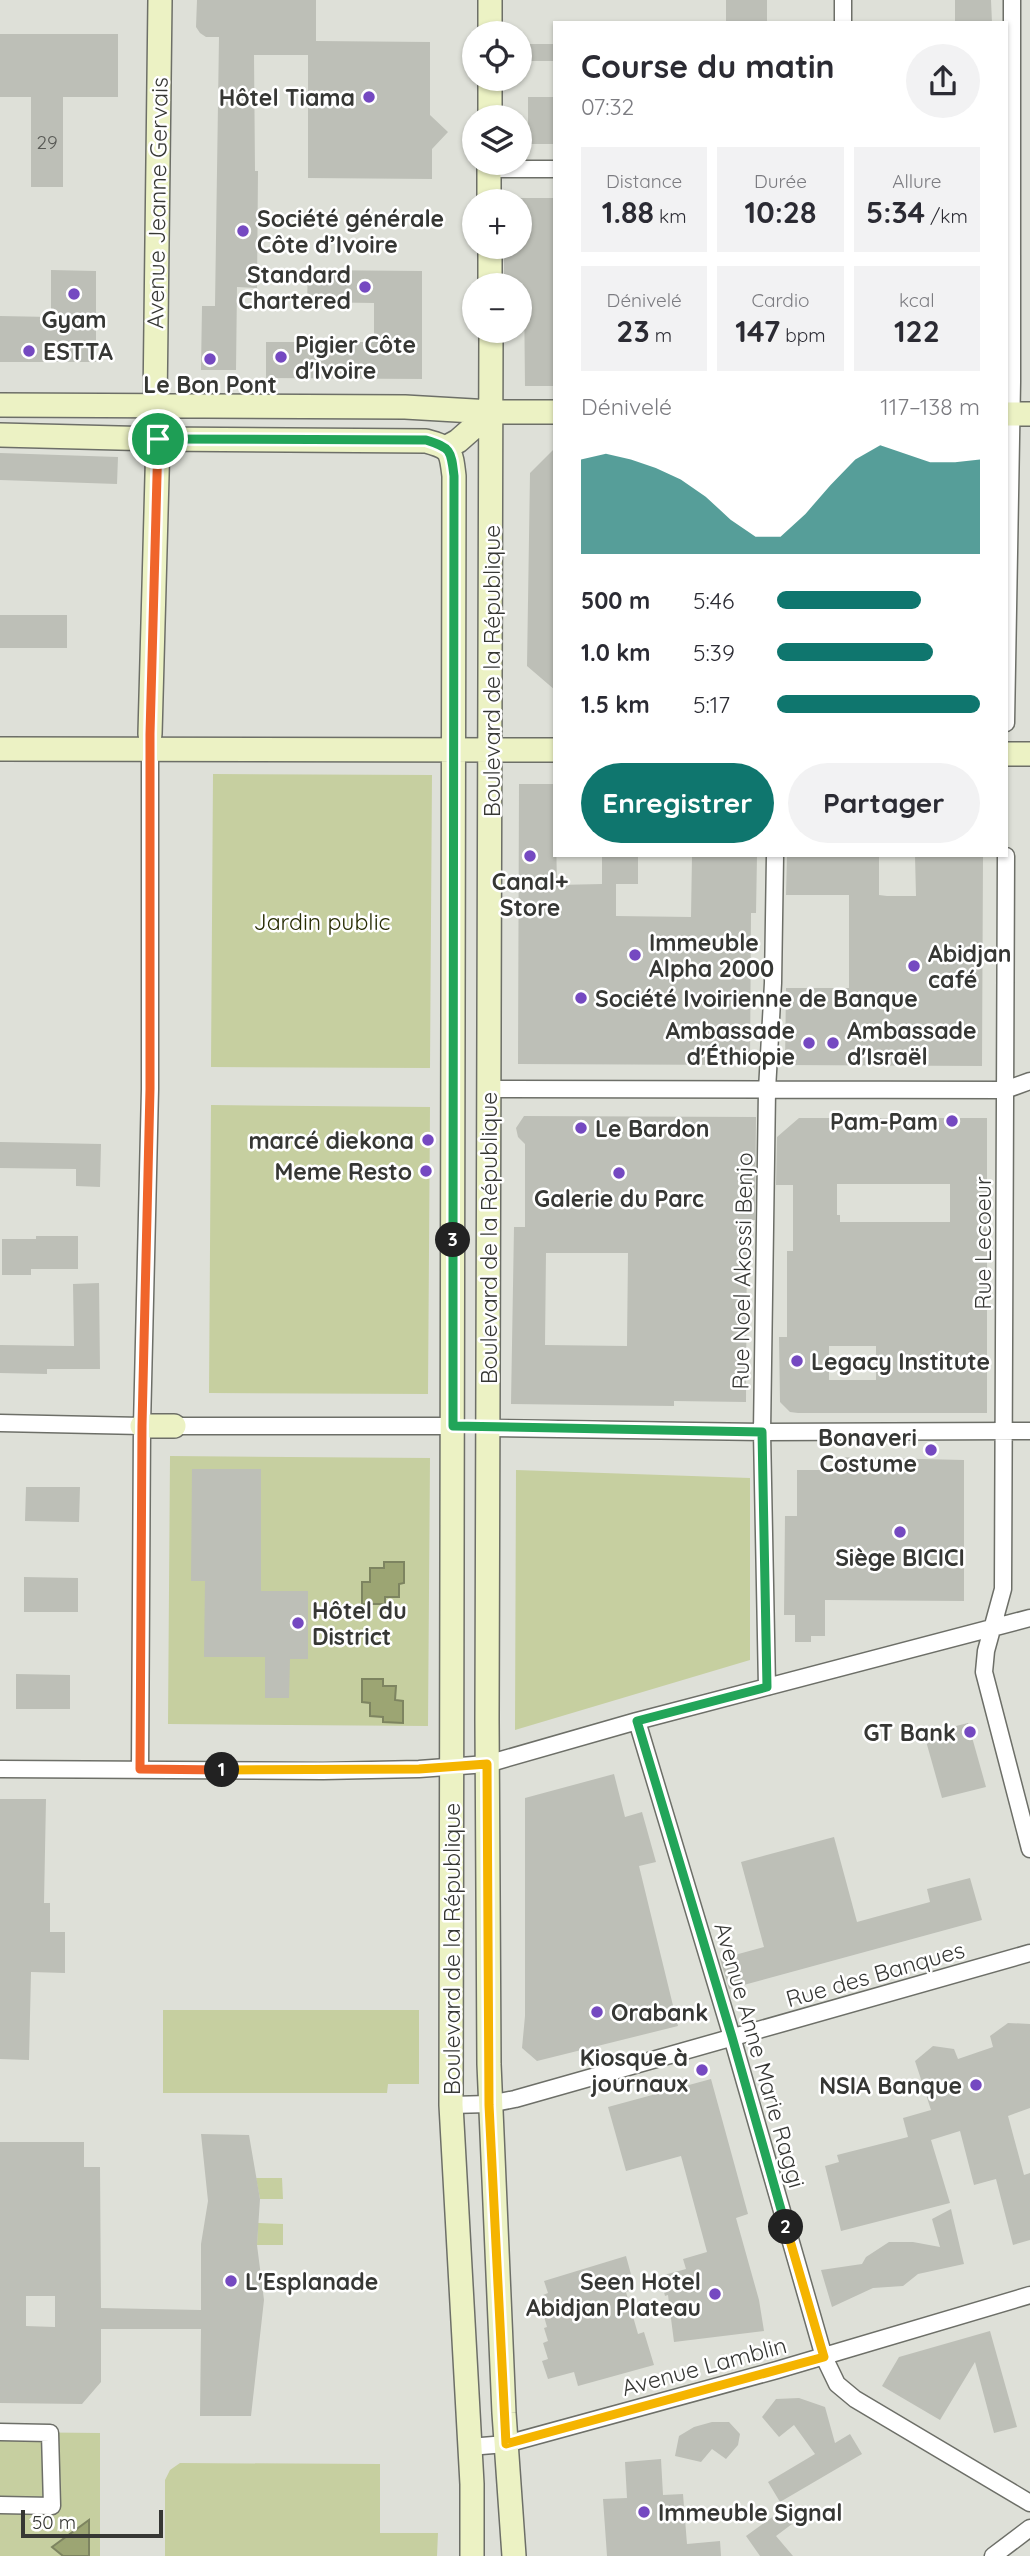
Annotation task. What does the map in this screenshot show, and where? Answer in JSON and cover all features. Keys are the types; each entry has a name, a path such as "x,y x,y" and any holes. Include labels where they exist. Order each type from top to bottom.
{"main road":[{"name":"Avenue Jeanne Gervais","path":"150,742 158,439 160,0"},
{"path":"490,0 490,21"},
{"name":"Boulevard de la République","path":"491,343 487,1764 489,2105 514,2556"},
{"path":"0,405 405,407 553,412"},
{"path":"0,435 158,439 426,440 447,447 458,441 491,412"},
{"name":"Boulevard de la République","path":"447,447 452,454 454,476 455,750 451,2105 472,2484 472,2556"},
{"path":"0,748 150,742 553,750"},
{"path":"1008,754 1030,754"},
{"path":"142,1426 174,1426"},
{"path":"453,1426 489,1428"}],"street":[{"path":"843,0 843,21"},
{"path":"1008,661 1016,414 1009,174 1012,0"},
{"path":"532,168 553,169"},
{"path":"140,1769 142,1426 150,1089 150,742"},
{"name":"Rue Noel Akossi Benjo","path":"767,1687 762,1432 767,1090 773,983 775,857"},
{"name":"Rue Lecoeur","path":"1006,857 1003,1588 986,1651 984,1672 1030,1849"},
{"path":"488,1089 1005,1090 1030,1081"},
{"path":"0,1423 142,1426"},
{"path":"174,1426 453,1426"},
{"path":"489,1428 762,1432 1030,1431"},
{"path":"0,1769 323,1771 487,1764 637,1721 1030,1618"},
{"name":"Avenue Anne Marie Raggi","path":"637,1721 824,2357 837,2384 855,2399 1030,2503"},
{"name":"Rue des Banques","path":"451,2105 489,2105 1030,1953"},
{"name":"Avenue Lamblin","path":"468,2446 506,2444 824,2357 1030,2295"},
{"path":"0,2432 50,2432 52,2505 0,2505"},
{"path":"993,2556 1030,2528"}],"green space":[{"name":"Jardin public","path":"213,774 432,775 430,1068 211,1067"},
{"path":"211,1105 430,1107 428,1394 209,1393"},
{"path":"170,1456 430,1458 428,1726 168,1724"},
{"path":"516,1470 750,1478 750,1660 515,1730"},
{"path":"163,2010 419,2010 419,2084 388,2084 387,2093 163,2093"},
{"path":"256,2178 282,2178 283,2199 260,2199"},
{"path":"258,2223 283,2224 283,2245 257,2245"},
{"path":"0,2432 100,2433 100,2556 0,2556"},
{"path":"180,2463 380,2464 380,2533 438,2533 437,2556 165,2556 165,2480 170,2470"}],"shaded area":[{"path":"384,1562 404,1562 404,1583 399,1584 399,1597 385,1597 385,1604 362,1604 362,1582 370,1582 370,1568 384,1568"},
{"path":"362,1679 383,1679 383,1686 396,1686 395,1700 403,1701 403,1723 383,1722 383,1717 370,1716 370,1703 362,1702"},
{"path":"89,2520 89,2556 63,2556 52,2547"}],"building":[{"path":"197,0 316,0 316,41 430,42 430,115 448,132 432,149 432,179 308,178 308,55 254,55 255,171 258,171 257,288 237,287 236,370 201,370 202,306 215,306 219,37 206,37 196,27"},
{"path":"726,0 767,0 767,21 726,21"},
{"path":"955,0 991,0 992,21 955,21"},
{"path":"0,34 118,34 118,97 63,97 63,187 31,187 31,97 0,97"},
{"path":"532,44 553,44 553,61 532,61"},
{"path":"528,97 553,97 553,144 532,144 532,105 528,105"},
{"path":"532,198 553,198 553,386 525,386 525,343 532,343 532,273 504,273 504,259 532,259"},
{"name":"Gyam","path":"51,270 96,271 96,362 0,362 0,316 51,317"},
{"path":"308,270 422,271 422,379 266,378 266,342 374,342 374,303 307,302"},
{"path":"553,450 553,688 527,666 530,473"},
{"path":"0,453 118,457 117,484 0,480"},
{"path":"0,615 67,615 67,648 0,648"},
{"name":"Immeuble Alpha 2000","path":"519,784 553,784 553,857 556,857 557,885 602,884 602,857 638,857 638,884 616,884 616,916 691,917 692,857 757,857 756,913 751,913 750,1065 518,1064"},
{"path":"787,857 879,857 879,895 916,896 915,857 983,857 982,1066 785,1065 786,988 849,988 849,895 786,895"},
{"path":"524,1116 756,1117 755,1220 747,1220 746,1402 674,1401 674,1406 511,1404 514,1227 525,1227 525,1144 518,1137 516,1128","holes":["546,1253 628,1253 627,1346 545,1345"]},
{"path":"799,1118 987,1118 987,1413 798,1413 790,1412 780,1402 779,1337 787,1337 787,1251 793,1251 793,1185 776,1185 777,1137","holes":["837,1184 950,1184 950,1222 840,1222 840,1215 837,1215","829,1346 876,1346 876,1380 829,1380"]},
{"path":"0,1142 101,1144 100,1187 76,1186 76,1169 0,1168"},
{"path":"36,1236 78,1236 78,1269 31,1269 31,1275 2,1275 2,1239 36,1239"},
{"path":"99,1283 100,1369 47,1369 47,1374 0,1373 0,1345 74,1346 73,1284"},
{"name":"Siège BICICI","path":"836,1457 964,1460 964,1601 825,1600 825,1636 811,1636 811,1642 795,1642 795,1615 784,1615 785,1516 797,1516 797,1470 836,1470"},
{"path":"192,1469 261,1469 261,1591 308,1591 308,1659 290,1659 289,1698 265,1698 265,1657 204,1657 205,1581 191,1581"},
{"path":"26,1487 80,1487 79,1522 25,1521"},
{"path":"24,1577 78,1578 78,1612 24,1612"},
{"path":"16,1674 70,1675 70,1709 16,1709"},
{"path":"968,1723 986,1787 942,1798 924,1734"},
{"path":"614,1774 625,1817 642,1812 656,1862 639,1866 678,2026 537,2061 522,2048 525,2016 525,1798"},
{"path":"0,1799 46,1799 44,1903 50,1903 50,1932 65,1932 65,1973 31,1972 29,2060 0,2059"},
{"path":"834,1837 857,1922 930,1902 927,1889 970,1878 982,1920 729,1989 720,1959 764,1947 741,1862"},
{"path":"1008,2023 1030,2024 1030,2108 1008,2116 1024,2175 1030,2173 1030,2240 1013,2245 996,2179 974,2185 960,2131 931,2140 950,2203 841,2231 825,2166 839,2162 837,2155 908,2137 903,2118 931,2110 915,2061 933,2046 954,2049 958,2059 993,2047 990,2036"},
{"path":"711,2079 748,2214 736,2218 759,2300 764,2331 674,2342 668,2295 665,2296 660,2276 686,2269 683,2259 707,2252 681,2156 626,2171 608,2107"},
{"path":"201,2134 249,2135 260,2199 257,2245 264,2300 251,2416 200,2416 201,2329 101,2329 101,2382 82,2404 0,2403 0,2142 84,2142 84,2167 100,2167 101,2308 201,2310 201,2244 208,2201","holes":["26,2296 55,2296 55,2327 26,2326"]},
{"path":"951,2209 964,2264 918,2274 903,2286 873,2288 832,2307 821,2270 862,2264 866,2257 889,2242 913,2242 940,2247 932,2219"},
{"path":"626,2256 635,2289 626,2292 638,2334 644,2332 654,2365 578,2386 574,2372 548,2379 542,2361 548,2359 543,2343 548,2341 543,2313 548,2312 543,2295 548,2293 544,2281"},
{"path":"990,2331 1017,2427 994,2433 975,2362 940,2420 882,2386 899,2357"},
{"path":"799,2398 825,2407 835,2443 850,2434 862,2454 780,2502 768,2482 815,2454 794,2425 779,2437 762,2417 776,2399"},
{"path":"712,2422 729,2422 740,2434 738,2445 726,2459 712,2449 701,2462 675,2456 679,2436 694,2427"},
{"path":"661,2459 663,2495 683,2494 687,2544 720,2541 721,2556 607,2556 603,2499 627,2498 625,2462"},
{"path":"782,2510 792,2524 776,2536 793,2556 760,2556 746,2536"}],"place":[{"name":"Hôtel Tiama","path":"369,97"},
{"name":"Société générale Côte d’Ivoire","path":"243,231"},
{"name":"Standard Chartered","path":"365,287"},
{"name":"Gyam","path":"74,294"},
{"name":"ESTTA","path":"29,351"},
{"name":"Pigier Côte d'Ivoire","path":"281,357"},
{"name":"Le Bon Pont","path":"210,359"},
{"name":"Canal+ Store","path":"530,856"},
{"name":"Immeuble Alpha 2000","path":"635,955"},
{"name":"Abidjan café","path":"914,966"},
{"name":"Société Ivoirienne de Banque","path":"581,998"},
{"name":"Ambassade d'Éthiopie","path":"809,1043"},
{"name":"Ambassade d'Israël","path":"833,1043"},
{"name":"Pam-Pam","path":"952,1121"},
{"name":"Le Bardon","path":"581,1128"},
{"name":"marcé diekona","path":"428,1140"},
{"name":"Meme Resto","path":"426,1171"},
{"name":"Galerie du Parc","path":"619,1173"},
{"name":"Legacy Institute","path":"797,1361"},
{"name":"Bonaveri Costume","path":"931,1450"},
{"name":"Siège BICICI","path":"900,1532"},
{"name":"Hôtel du District","path":"298,1623"},
{"name":"GT Bank","path":"970,1732"},
{"name":"Orabank","path":"597,2012"},
{"name":"Kiosque à journaux","path":"702,2070"},
{"name":"NSIA Banque","path":"976,2085"},
{"name":"L'Esplanade","path":"231,2281"},
{"name":"Seen Hotel Abidjan Plateau","path":"715,2294"},
{"name":"Immeuble Signal","path":"644,2512"}],"route":[{"path":"158,439 426,440 447,447 452,454 455,724 453,1426 762,1432 767,1687 637,1721 824,2357 506,2444 489,2105 487,1764 323,1771 140,1769 142,1426 150,1089 150,734 158,439"}]}
